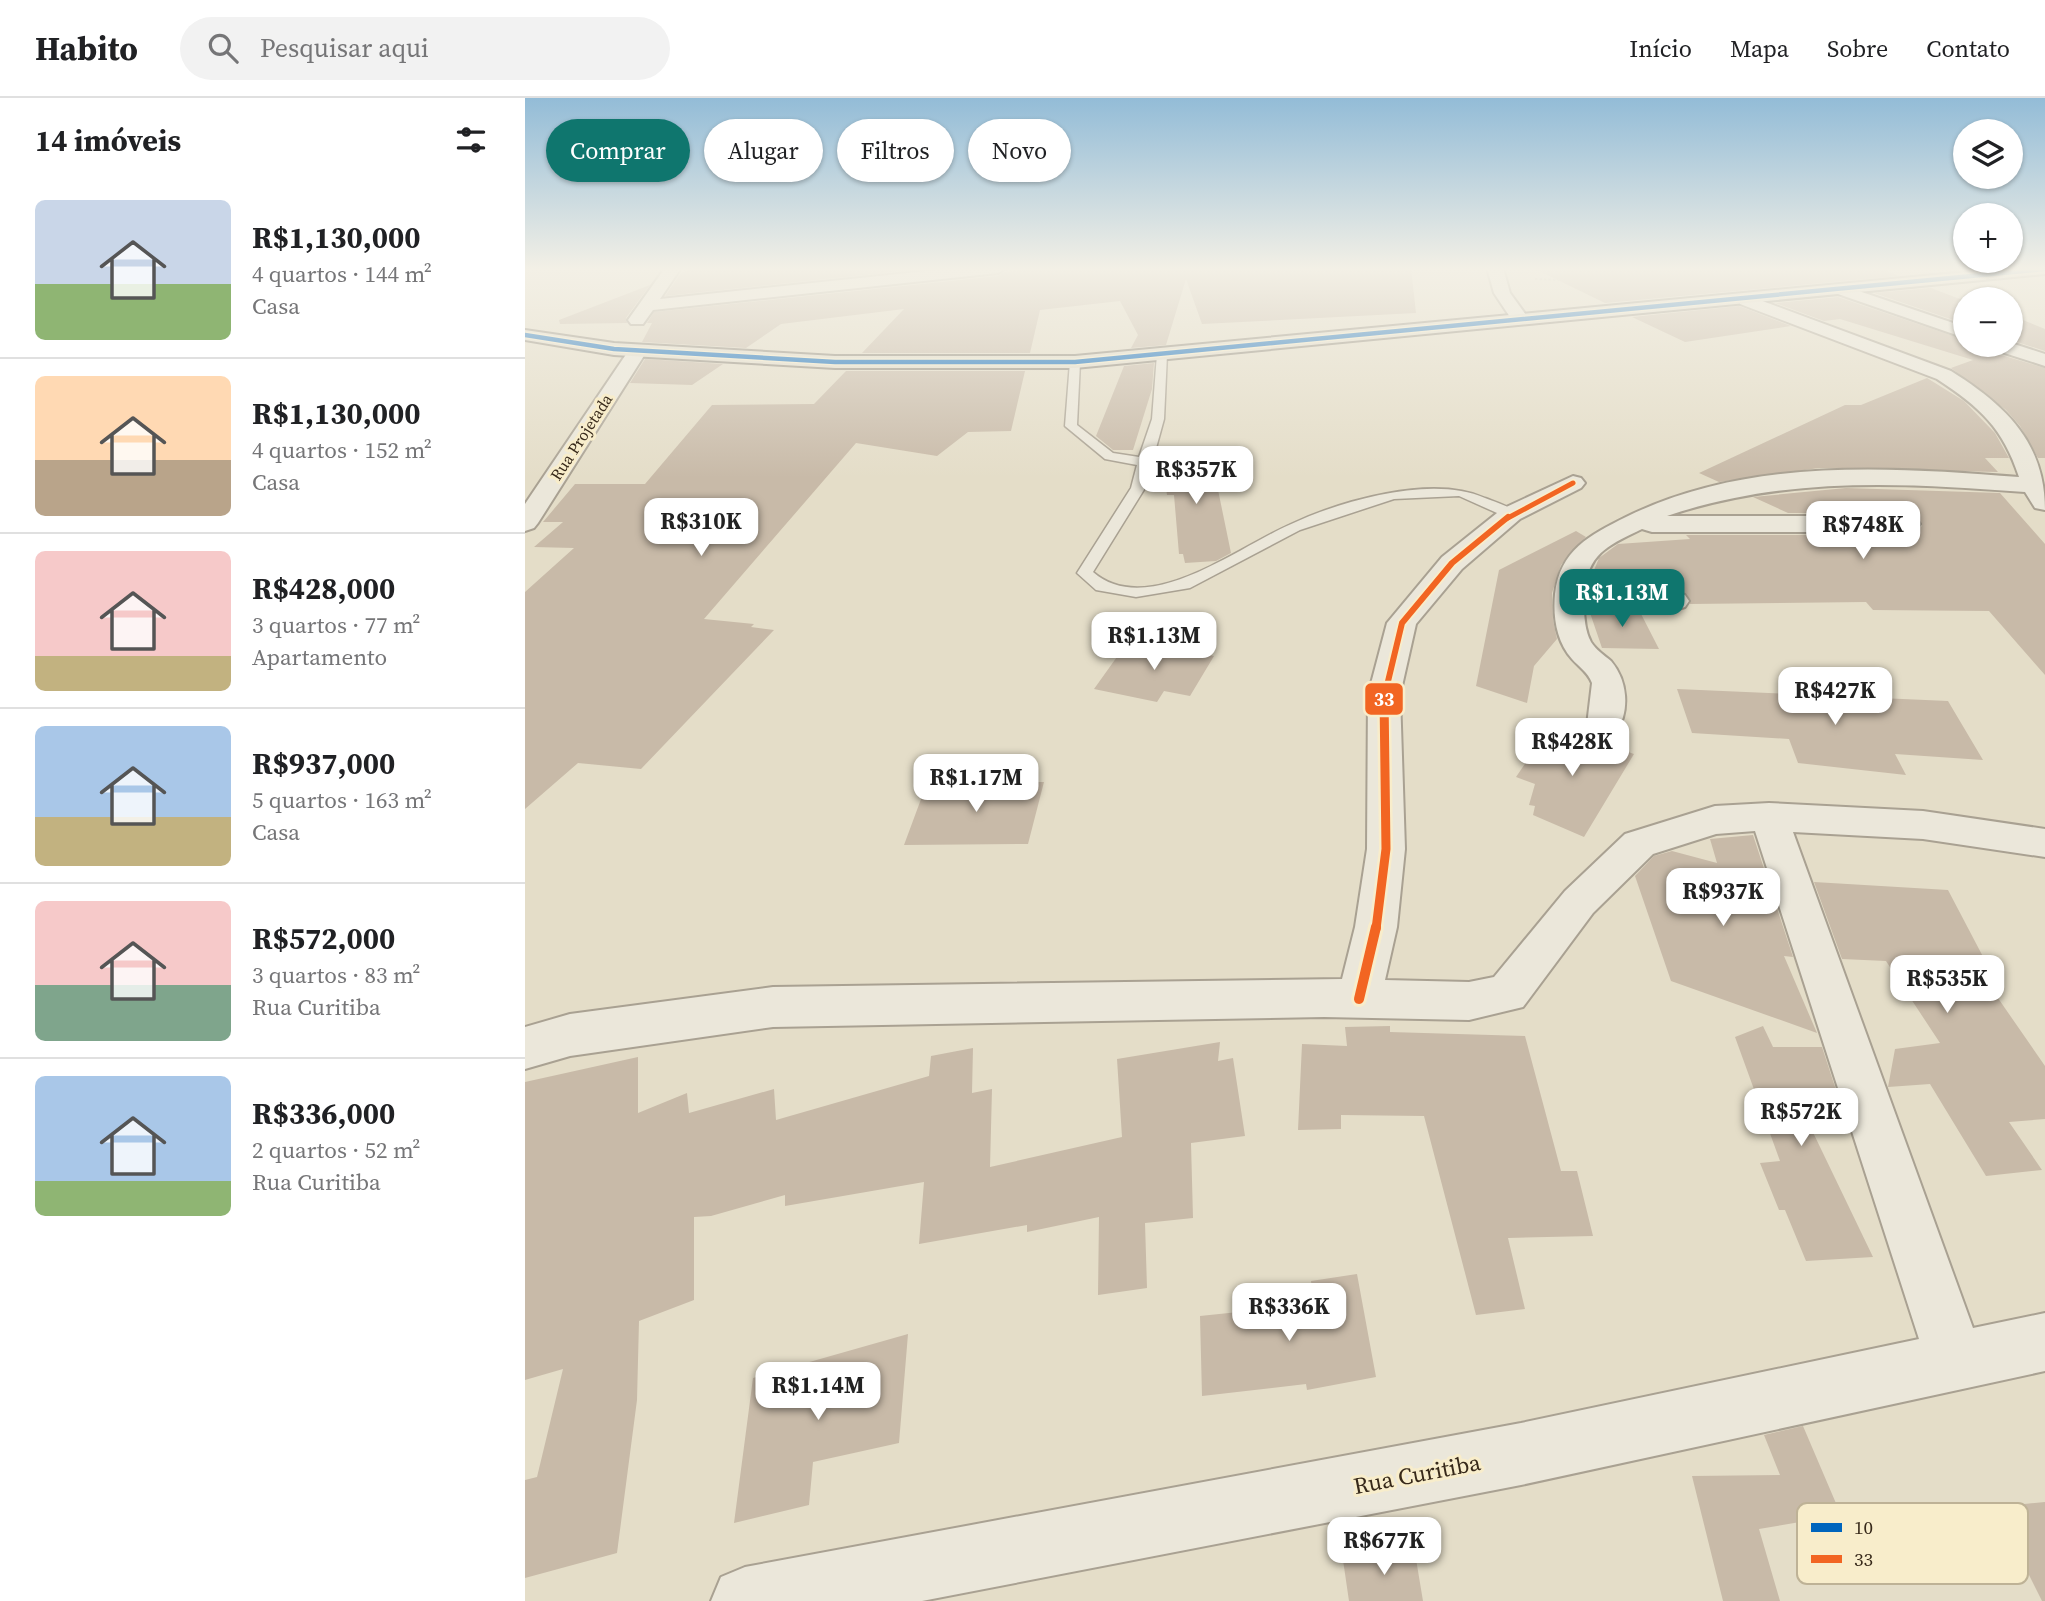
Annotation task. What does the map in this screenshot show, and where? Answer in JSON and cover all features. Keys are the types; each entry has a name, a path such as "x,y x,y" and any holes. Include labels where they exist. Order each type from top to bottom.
{"main road":[{"path":"545,338 638,351 835,362 1075,362 1324,338"}],"street":[{"path":"614,349 623,338"},
{"path":"1604,725 1608,701 1606,676 1578,645 1569,595 1576,565 1585,551 1629,524 1679,503 1740,488 1806,480 1913,476 2038,495 2019,446 2001,421 1966,389 1944,375 1847,338"},
{"name":"Rua Projetada","path":"525,523 638,351"},
{"path":"2023,353 2045,360"},
{"path":"1359,999 1376,927 1386,849 1384,695 1402,624 1452,563 1511,514 1573,483"},
{"path":"1629,524 1907,524"},
{"path":"1569,595 1675,601"},
{"path":"1769,817 1956,1363"},
{"path":"525,1048 570,1035 773,1007 1359,999 1469,1001 1507,993 1579,902 1639,844 1715,820 1769,817 1923,825 2045,843"},
{"name":"Rua Curitiba","path":"745,1601 1521,1454 2045,1342"}],"lane":[{"path":"1162,354 1158,419 1137,488 1085,573 1101,587 1136,592 1190,583 1295,527 1392,495 1461,492 1511,514"},
{"path":"1075,362 1071,426 1109,456 1144,462"}],"building":[{"path":"644,338 760,338 746,348 642,342"},
{"path":"876,338 1033,338 1030,353 862,353"},
{"path":"1136,338 1168,338 1166,345 1131,348"},
{"path":"1677,338 1711,338 1685,342"},
{"path":"1902,338 1953,338 1953,354"},
{"path":"2023,338 2045,338 2045,351 2023,344"},
{"path":"1963,357 2008,357 2045,368 2045,458 2038,458 2020,426 2006,410 1951,368 1973,360"},
{"path":"645,359 723,364 692,385 630,383"},
{"path":"1154,363 1152,389 1133,450 1113,450 1096,436 1124,366"},
{"path":"846,371 1025,371 1011,431 968,432 937,456 856,443 704,619 754,624 751,627 774,630 641,769 578,763 525,809 525,592 574,548 534,547 563,522 543,522 575,484 645,484 712,405 814,404"},
{"path":"1927,378 1964,401 1995,433 2009,458 1985,458 1998,472 1819,468 1719,482 1699,473 1845,405 1861,405"},
{"path":"1210,451 1231,553 1216,561 1185,563 1183,554 1179,554 1174,495 1167,495 1161,454"},
{"path":"1846,488 2000,493 2045,544 2045,675 1989,611 1873,610 1866,602 1690,604 1687,594 1676,589 1588,585 1599,558 1618,544 1690,539 1686,535 1907,535 1922,526 1918,517 1907,513 1788,513 1753,497"},
{"path":"1576,531 1586,537 1561,565 1552,593 1557,639 1534,666 1527,703 1476,686 1499,570"},
{"path":"1588,607 1639,610 1659,649 1602,648"},
{"path":"1129,640 1214,656 1190,696 1164,691 1157,702 1094,689"},
{"path":"1677,689 1948,701 1983,760 1895,754 1906,775 1798,763 1789,739 1692,733"},
{"path":"1551,725 1634,754 1584,837 1533,815 1535,806 1529,805 1535,784 1516,777"},
{"path":"1044,782 1028,844 904,845 927,783"},
{"path":"1753,835 1793,957 1784,956 1817,1033 1671,981 1635,876 1654,856 1672,851 1717,863 1710,839"},
{"path":"1814,882 1948,890 2000,989 1991,988 2045,1066 2045,1119 2009,1122 2042,1170 1986,1176 1930,1084 1888,1087 1895,1049 1940,1043 1886,961 1842,959"},
{"path":"1390,1026 1390,1032 1525,1036 1561,1171 1577,1171 1593,1236 1508,1238 1525,1309 1476,1315 1424,1116 1341,1115 1341,1129 1298,1130 1302,1044 1347,1046 1345,1027"},
{"path":"1763,1026 1773,1047 1822,1047 1838,1096 1795,1095 1873,1257 1806,1261 1785,1210 1779,1210 1760,1163 1780,1161 1735,1037"},
{"path":"1220,1042 1218,1061 1233,1058 1245,1136 1191,1143 1193,1218 1145,1223 1147,1288 1098,1295 1099,1217 1027,1232 1027,1225 919,1244 924,1182 785,1206 785,1195 711,1216 694,1217 694,1300 639,1321 637,1400 617,1553 525,1578 525,1480 537,1477 563,1369 525,1380 525,1082 638,1057 638,1113 687,1093 689,1113 774,1089 776,1120 929,1076 931,1056 973,1048 972,1093 992,1089 990,1167 1122,1137 1117,1059"},
{"path":"1357,1274 1376,1377 1307,1390 1306,1384 1202,1396 1200,1316 1314,1304 1311,1281"},
{"path":"908,1334 899,1443 813,1462 809,1505 734,1523 753,1378"},
{"path":"1803,1426 1836,1503 1797,1503 1797,1523 1759,1529 1780,1601 1723,1601 1692,1476 1780,1475 1764,1435"},
{"path":"2045,1502 2045,1601 2042,1601 2028,1573 2028,1504"},
{"path":"1414,1547 1423,1601 1349,1601 1343,1560"}],"transit line":[{"name":"10","path":"545,338 614,349 835,362 1075,362 1324,338"},
{"name":"33","path":"1359,999 1376,927 1386,849 1384,695 1402,623 1452,563 1511,514 1573,483"}]}
